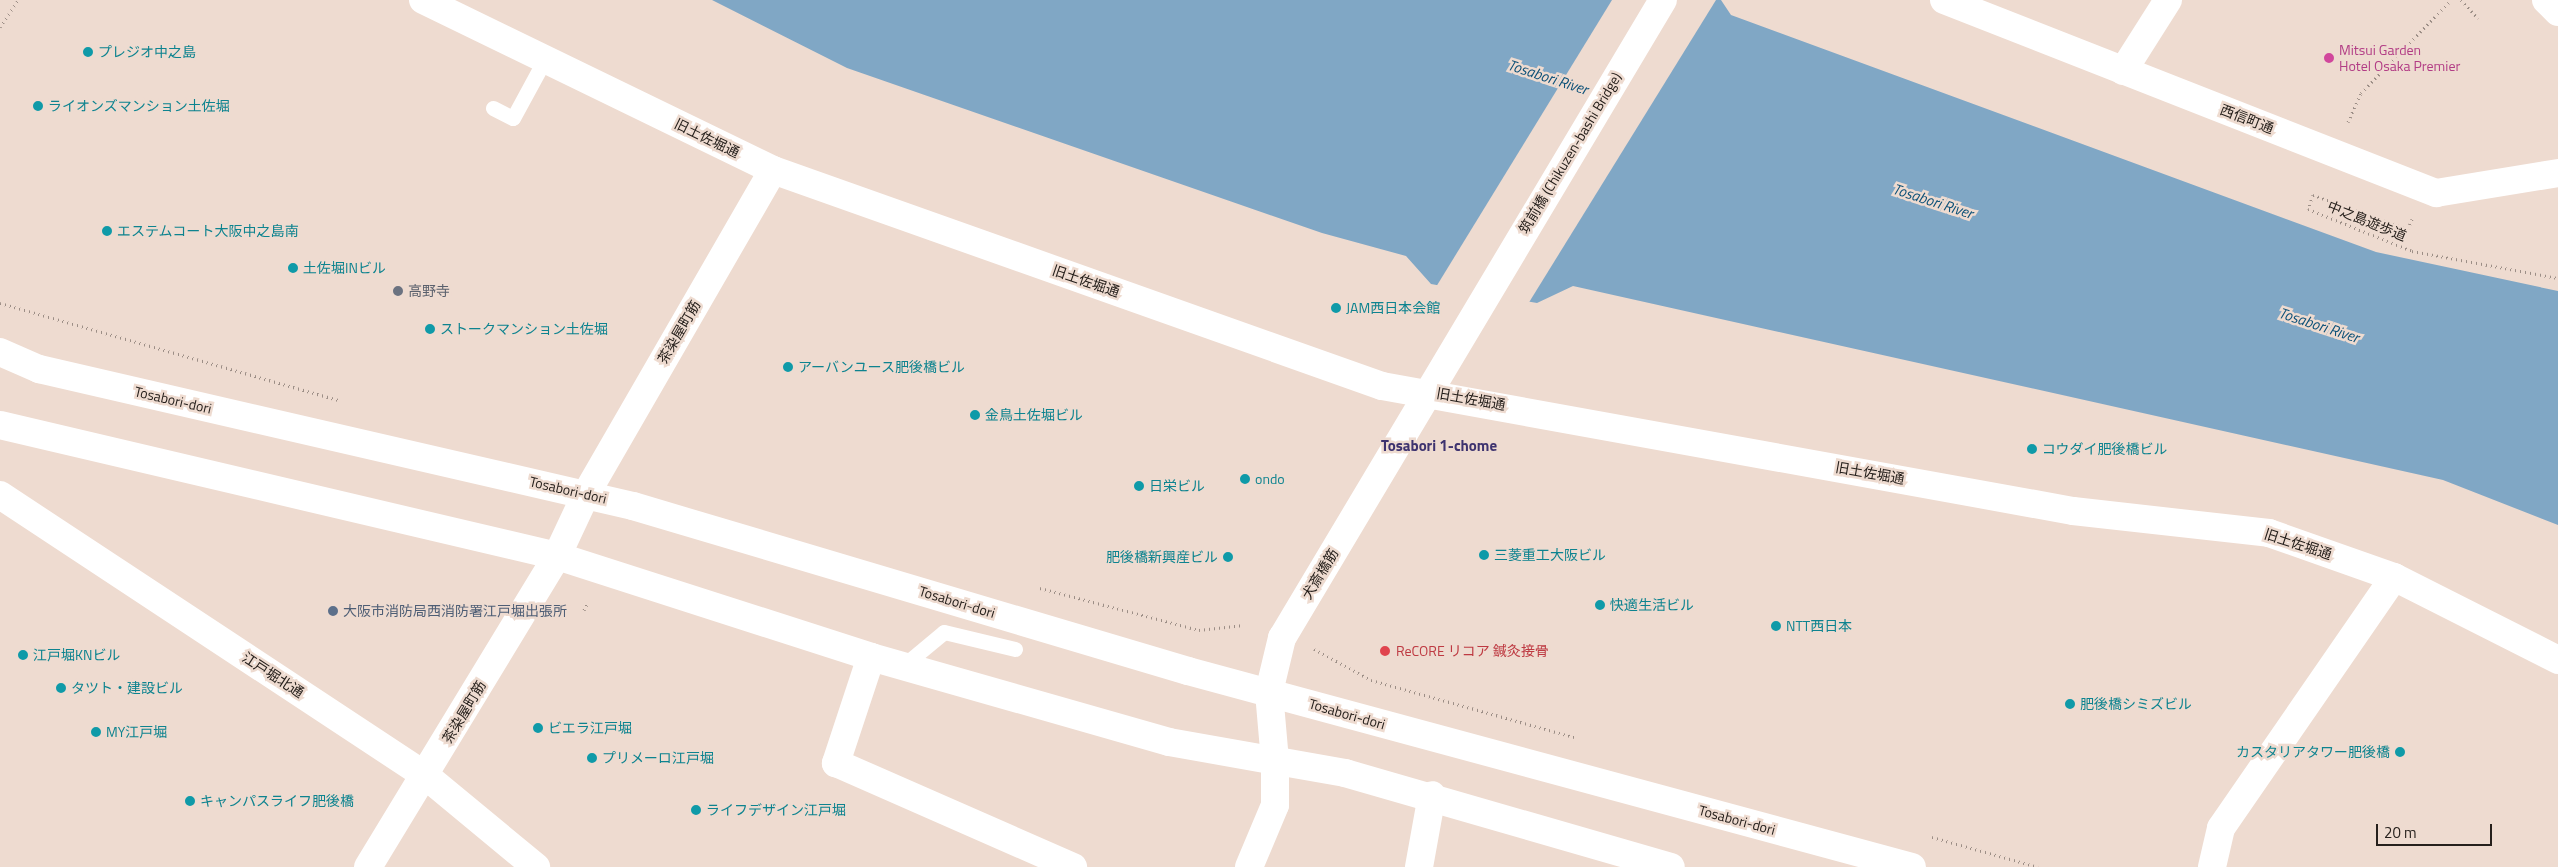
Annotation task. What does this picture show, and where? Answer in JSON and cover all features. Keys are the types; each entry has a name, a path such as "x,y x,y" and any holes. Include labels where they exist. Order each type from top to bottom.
{"street":[{"name":"旧土佐堀通","path":"424,0 773,170 1382,386 1430,392 2073,511 2269,533 2394,577 2558,660"},
{"name":"筑前橋 (Chikuzen-bashi Bridge)","path":"1478,307 1663,0"},
{"name":"西信町通","path":"1944,0 2436,193 2558,173"},
{"path":"2123,71 2168,0"},
{"path":"2546,0 2558,12"},
{"name":"茶染屋町筋","path":"368,867 426,776 557,556 586,494 773,170"},
{"name":"犬斎橋筋","path":"1249,867 1275,805 1275,761 1269,692 1282,638 1430,392 1478,307"},
{"name":"Tosabori-dori","path":"0,352 39,369 586,494 1269,692 1912,867"},
{"path":"0,425 557,556 870,658 1169,742 1275,761 1432,794 1672,867"},
{"name":"江戸堀北通","path":"0,495 426,776 536,867"},
{"path":"2212,867 2221,828 2394,577"},
{"path":"870,658 836,763 1073,867"},
{"path":"1419,867 1432,794"}],"lane":[{"path":"493,108 512,118 545,59"},
{"path":"903,666 944,632 1016,649"}],"path":[{"path":"0,27 18,0"},
{"path":"2352,111 2361,93 2451,0"},
{"path":"2461,0 2478,18"},
{"name":"中之島遊歩道","path":"2404,211 2413,214 2408,229 2313,195 2308,209 2412,251 2558,278"}],"water":[{"name":"Tosabori River","path":"712,0 1721,0 1731,15 2376,252 2558,291 2558,525 2443,480 1573,286 1537,303 1431,284 1406,256 1322,233 847,68"}],"pier":[{"path":"1612,0 1716,0 1528,304 1436,287"}],"place":[{"name":"プレジオ中之島","path":"88,52"},
{"name":"Mitsui Garden Hotel Osaka Premier","path":"2329,58"},
{"name":"ライオンズマンション土佐堀","path":"38,106"},
{"name":"エステムコート大阪中之島南","path":"107,231"},
{"name":"土佐堀INビル","path":"293,268"},
{"name":"高野寺","path":"398,291"},
{"name":"JAM西日本会館","path":"1336,308"},
{"name":"ストークマンション土佐堀","path":"430,329"},
{"name":"アーバンユース肥後橋ビル","path":"788,367"},
{"name":"金鳥土佐堀ビル","path":"975,415"},
{"name":"コウダイ肥後橋ビル","path":"2032,449"},
{"name":"ondo","path":"1245,479"},
{"name":"日栄ビル","path":"1139,486"},
{"name":"三菱重工大阪ビル","path":"1484,555"},
{"name":"肥後橋新興産ビル","path":"1228,557"},
{"name":"快適生活ビル","path":"1600,605"},
{"name":"大阪市消防局西消防署江戸堀出張所","path":"333,611"},
{"name":"NTT西日本","path":"1776,626"},
{"name":"ReCORE リコア 鍼灸接骨","path":"1385,651"},
{"name":"江戸堀KNビル","path":"23,655"},
{"name":"タツト・建設ビル","path":"61,688"},
{"name":"肥後橋シミズビル","path":"2070,704"},
{"name":"ビエラ江戸堀","path":"538,728"},
{"name":"MY江戸堀","path":"96,732"},
{"name":"カスタリアタワー肥後橋","path":"2400,752"},
{"name":"プリメーロ江戸堀","path":"592,758"},
{"name":"キャンパスライフ肥後橋","path":"190,801"},
{"name":"ライフデザイン江戸堀","path":"696,810"}],"district":[{"name":"Tosabori 1-chome","path":"1439,446"}]}
